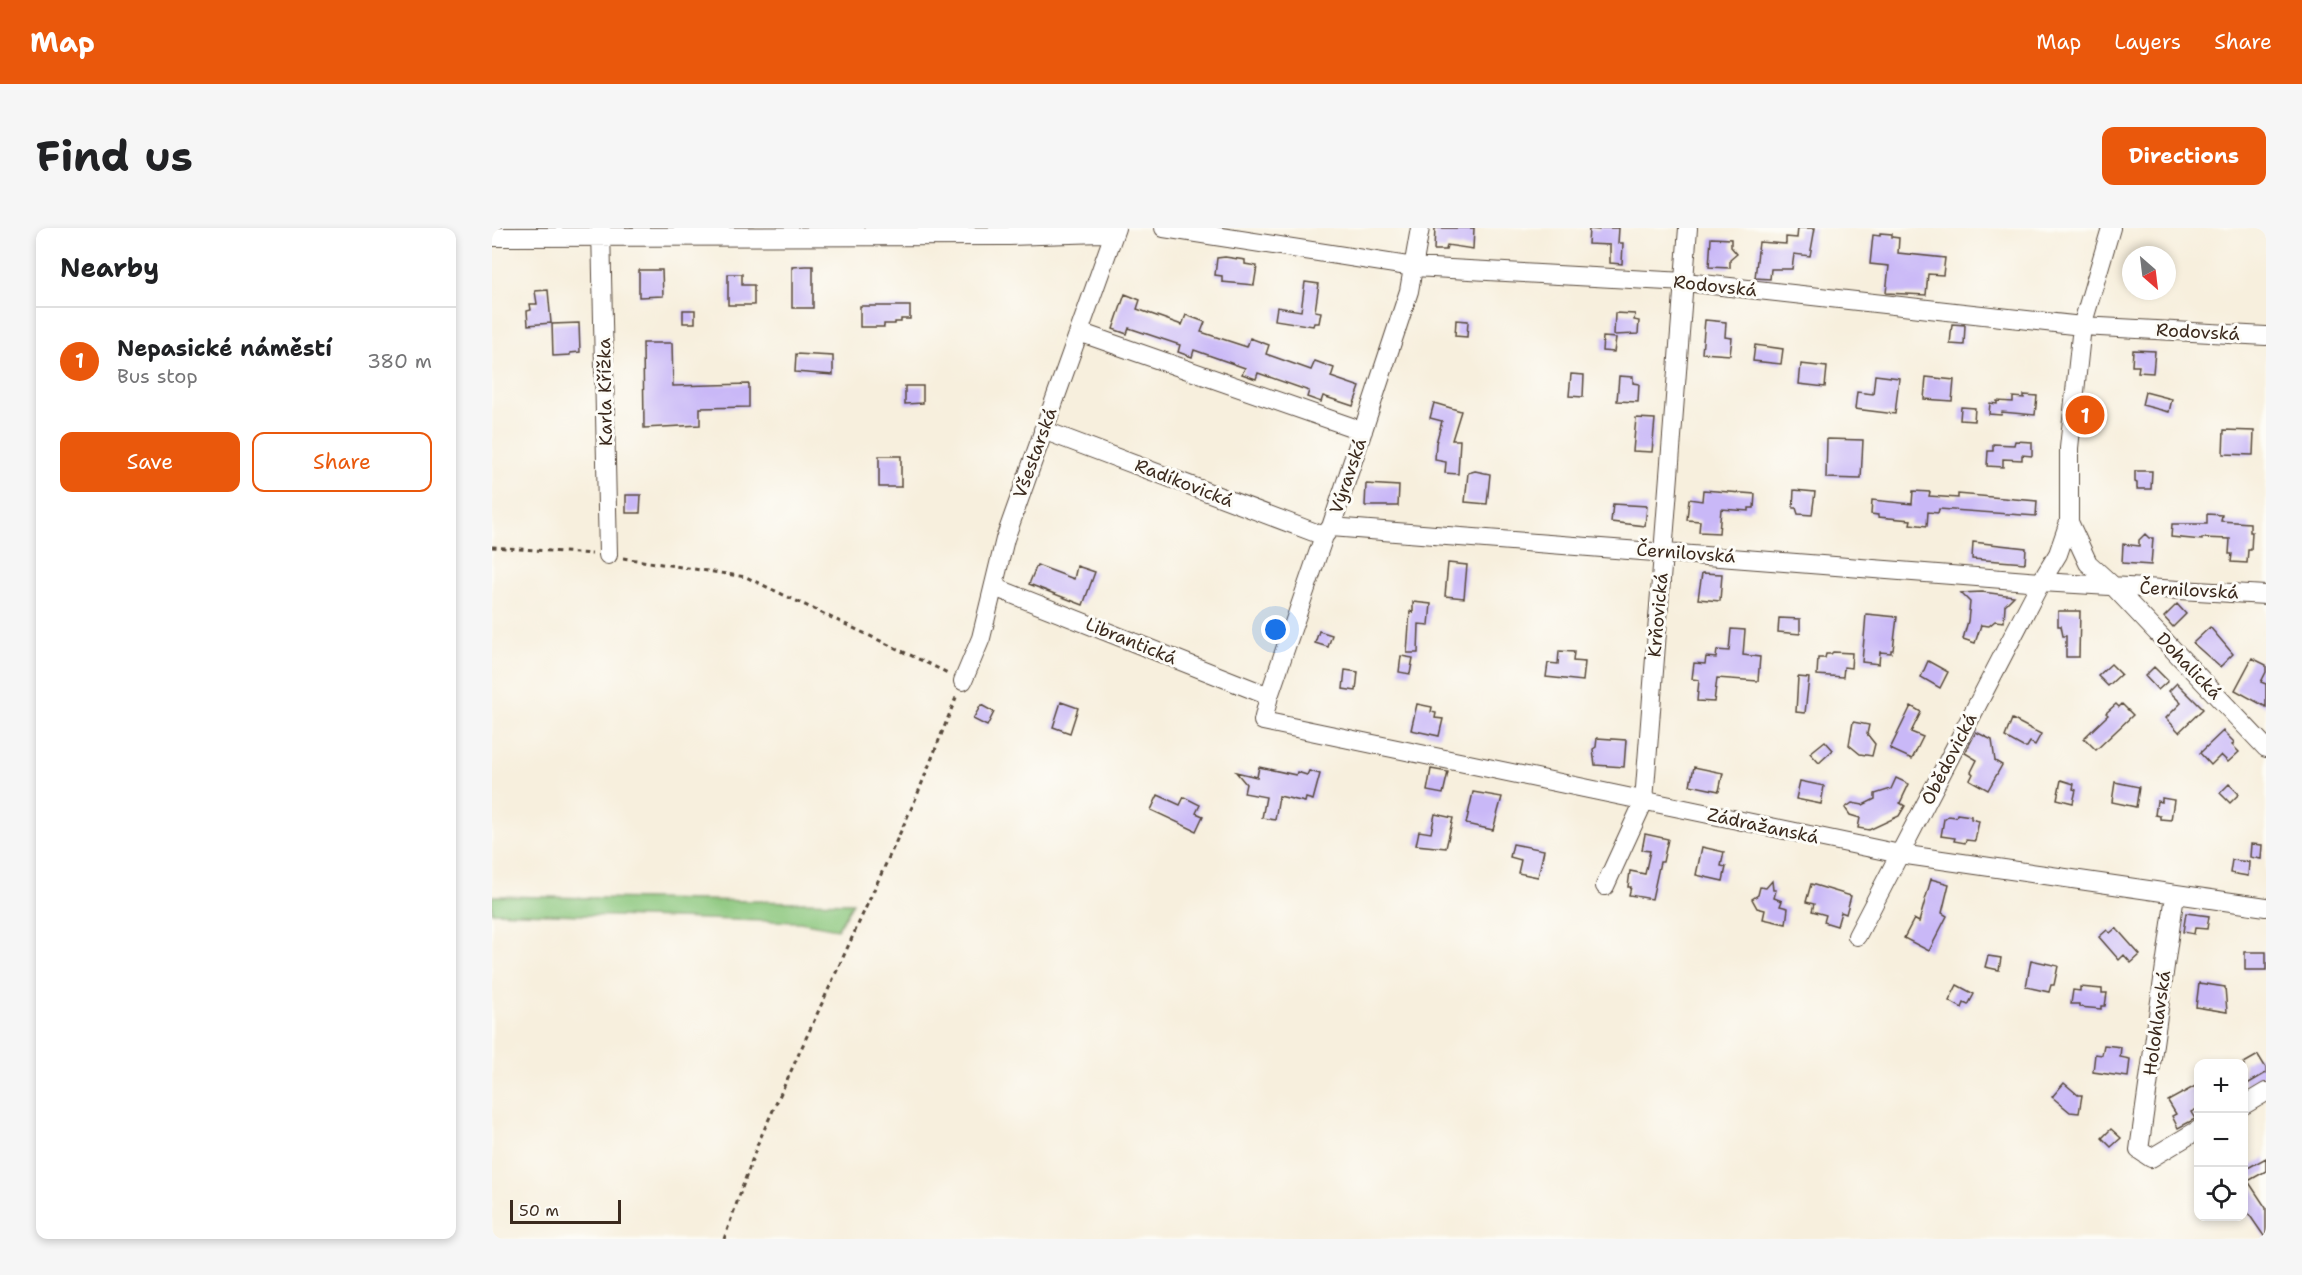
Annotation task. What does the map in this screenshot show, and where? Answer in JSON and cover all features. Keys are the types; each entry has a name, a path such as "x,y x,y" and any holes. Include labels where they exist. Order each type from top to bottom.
{"street":[{"path":"492,237 601,233 1102,233 1115,228"},
{"name":"Všestarská","path":"963,681 981,638 1005,539 1115,228"},
{"name":"Rodovská","path":"1164,228 1414,267 1684,282 2082,326 2266,336"},
{"name":"Výravská","path":"1263,721 1269,696 1363,431 1409,291 1420,228"},
{"name":"Krňovická","path":"1605,886 1644,801 1688,228"},
{"path":"2069,522 2069,448 2082,326 2111,228"},
{"name":"Karla Křížka","path":"601,233 608,555"},
{"path":"1079,333 1363,431"},
{"name":"Radíkovická","path":"1043,430 1327,531"},
{"name":"Obědovická","path":"1857,936 2041,582 2058,554 2069,522"},
{"name":"Dohalická","path":"2069,522 2088,563 2112,585 2266,748"},
{"name":"Černilovská","path":"1327,531 1663,551 2041,582 2266,595"},
{"name":"Librantická","path":"994,587 1269,696"},
{"name":"Zádražanská","path":"1263,721 1900,854 2266,907"},
{"name":"Holohlavská","path":"2175,895 2139,1150 2151,1158 2194,1133"},
{"path":"2248,1103 2266,1092"}],"path":[{"path":"492,547 608,555 746,577 963,681 916,798 758,1143 724,1239"}],"green space":[{"path":"492,896 853,903 837,929 800,922 492,912"}],"building":[{"path":"1435,228 1474,228 1473,249 1447,245 1446,250 1434,250"},
{"path":"1599,228 1619,228 1618,243 1623,243 1622,264 1610,263 1610,245 1588,244 1589,229 1599,230"},
{"path":"1798,228 1815,228 1810,256 1794,254 1792,269 1771,269 1770,279 1755,278 1759,242 1786,244 1786,237 1797,238"},
{"path":"1880,233 1892,234 1892,237 1899,238 1898,253 1945,258 1943,275 1928,274 1926,295 1886,293 1889,266 1870,264 1873,235 1880,236"},
{"path":"1711,238 1731,239 1731,247 1737,254 1730,260 1730,268 1709,267"},
{"path":"1217,258 1245,260 1245,264 1257,266 1254,285 1222,282 1222,276 1215,275"},
{"path":"813,266 813,308 792,308 792,267"},
{"path":"639,270 662,270 663,296 639,297"},
{"path":"728,274 742,274 742,285 754,285 754,305 728,305"},
{"path":"1305,282 1319,284 1315,311 1321,312 1319,323 1314,323 1313,326 1275,320 1277,307 1301,311"},
{"path":"548,290 551,323 528,325 527,311 531,310 530,304 537,304 535,291"},
{"path":"1125,294 1140,300 1137,309 1182,325 1186,315 1205,322 1201,332 1247,347 1250,338 1269,345 1266,354 1311,370 1315,361 1334,368 1331,377 1360,387 1353,406 1323,396 1321,402 1307,397 1309,391 1258,373 1256,379 1242,374 1245,368 1194,350 1192,357 1178,352 1180,345 1129,328 1127,334 1113,329"},
{"path":"860,306 910,306 910,319 901,319 901,322 895,322 895,324 884,324 884,327 860,327"},
{"path":"683,310 695,310 695,323 683,323"},
{"path":"1615,313 1635,314 1634,320 1639,321 1638,334 1614,335"},
{"path":"1456,320 1468,321 1467,337 1455,336"},
{"path":"1705,320 1726,322 1725,337 1732,338 1730,355 1702,353"},
{"path":"579,323 580,352 553,356 552,324"},
{"path":"1952,324 1965,325 1964,345 1950,344"},
{"path":"1603,337 1616,338 1614,352 1602,351"},
{"path":"643,343 672,343 673,386 749,384 749,407 700,408 700,425 644,428"},
{"path":"1755,345 1783,349 1781,364 1753,361"},
{"path":"2133,350 2155,351 2153,373 2138,372 2139,366 2132,366"},
{"path":"796,354 833,356 833,375 795,372"},
{"path":"1801,364 1827,367 1825,387 1799,384"},
{"path":"1571,374 1584,375 1583,397 1569,396"},
{"path":"1875,375 1899,378 1895,414 1855,409 1857,392 1873,394"},
{"path":"1619,376 1633,377 1633,383 1639,384 1638,402 1617,401"},
{"path":"1926,377 1954,380 1952,401 1924,399"},
{"path":"905,386 923,386 923,403 905,404"},
{"path":"2145,392 2172,399 2169,412 2142,405"},
{"path":"2024,395 2037,396 2035,415 2002,412 2001,415 1989,414 1990,403 2013,402 2013,397 2024,398"},
{"path":"1434,403 1461,411 1452,440 1460,440 1458,474 1445,473 1446,462 1435,460 1436,443 1442,421 1430,418"},
{"path":"1961,407 1975,408 1974,421 1960,420"},
{"path":"1636,418 1655,419 1652,452 1633,451"},
{"path":"2224,430 2254,431 2253,455 2223,454"},
{"path":"1827,439 1863,440 1861,479 1826,478"},
{"path":"2015,441 2032,442 2032,456 2022,455 2022,460 2003,459 2003,467 1987,466 1988,451 1993,451 1993,444 2014,445"},
{"path":"879,456 901,456 901,487 879,487"},
{"path":"1475,471 1490,474 1487,504 1465,502 1468,473"},
{"path":"2135,471 2152,471 2151,489 2137,489"},
{"path":"1366,484 1399,486 1398,506 1365,506"},
{"path":"1703,490 1755,494 1754,508 1749,508 1749,511 1721,509 1719,533 1699,532 1700,521 1687,520 1689,499 1702,501"},
{"path":"1794,490 1815,492 1812,515 1798,514 1796,508 1793,508"},
{"path":"1913,491 1930,492 1929,496 1958,498 1958,494 2037,501 2036,516 1939,509 1938,513 1928,512 1927,526 1910,524 1911,520 1878,517 1878,515 1871,514 1872,500 1912,504"},
{"path":"626,495 641,495 640,513 626,513"},
{"path":"1613,504 1647,506 1645,526 1611,522"},
{"path":"2207,514 2222,515 2221,521 2250,523 2251,550 2248,550 2247,563 2231,562 2230,539 2202,538 2202,540 2171,537 2172,524 2207,524"},
{"path":"2145,534 2153,538 2151,565 2122,563 2123,544 2139,546 2139,540"},
{"path":"1973,542 2026,548 2025,563 1972,559"},
{"path":"1448,563 1467,565 1464,598 1445,596"},
{"path":"1037,565 1074,579 1077,566 1095,572 1083,605 1029,584"},
{"path":"1702,573 1722,574 1720,601 1698,599"},
{"path":"1982,592 2014,596 2005,605 2004,622 1995,621 1989,626 1981,625 1975,643 1963,639 1970,602 1961,593"},
{"path":"1413,602 1431,604 1429,625 1419,624 1418,653 1407,653 1410,611 1413,612"},
{"path":"2177,604 2186,614 2173,627 2164,617"},
{"path":"2058,611 2080,611 2079,657 2066,657 2066,636 2063,636 2061,626 2058,626"},
{"path":"1866,614 1897,617 1893,650 1891,653 1880,652 1879,664 1862,662"},
{"path":"1779,618 1800,619 1800,634 1778,632"},
{"path":"2210,627 2233,654 2220,667 2193,643"},
{"path":"1731,629 1745,630 1743,655 1760,657 1758,681 1717,678 1714,702 1697,701 1699,680 1692,679 1694,663 1705,664 1706,657 1716,658 1717,650 1729,651"},
{"path":"1319,631 1332,635 1328,647 1315,643"},
{"path":"1559,651 1574,652 1573,661 1585,662 1583,681 1546,677 1548,663 1558,664"},
{"path":"1852,653 1851,668 1844,667 1843,677 1817,675 1818,658 1825,658 1826,654"},
{"path":"1401,656 1413,658 1410,674 1399,672"},
{"path":"2252,658 2266,665 2266,672 2261,682 2266,684 2266,707 2235,690"},
{"path":"1928,661 1948,672 1940,688 1921,677"},
{"path":"2111,664 2121,674 2108,686 2098,676"},
{"path":"2154,667 2168,681 2158,690 2145,676"},
{"path":"1345,670 1358,672 1356,691 1343,689"},
{"path":"1798,677 1809,678 1805,713 1796,712"},
{"path":"2177,683 2203,709 2179,732 2166,718 2181,703 2169,691"},
{"path":"1061,702 1078,708 1070,733 1053,727"},
{"path":"1417,704 1432,707 1431,712 1436,713 1435,718 1443,719 1439,736 1411,730"},
{"path":"2116,704 2119,707 2122,704 2133,715 2096,750 2084,738"},
{"path":"981,705 994,712 987,726 973,719"},
{"path":"1911,706 1921,712 1911,732 1923,737 1912,759 1890,749"},
{"path":"2012,719 2041,734 2035,745 2030,742 2027,747 2023,747 2005,737"},
{"path":"1853,722 1869,725 1867,734 1875,744 1872,756 1860,754 1849,745"},
{"path":"2223,731 2234,742 2232,745 2239,752 2228,762 2221,755 2211,765 2200,753"},
{"path":"1976,732 1992,740 1995,761 2002,765 1988,790 1970,780 1977,760 1965,753"},
{"path":"1597,738 1626,740 1624,767 1595,765 1593,749 1596,747"},
{"path":"1825,741 1833,750 1819,763 1810,753"},
{"path":"1259,767 1296,775 1297,772 1307,775 1309,771 1320,774 1313,800 1306,798 1305,802 1279,796 1275,820 1262,818 1266,797 1244,793 1246,784 1236,772 1257,777"},
{"path":"1694,767 1723,773 1719,791 1690,785"},
{"path":"1431,769 1448,772 1443,794 1427,791"},
{"path":"1896,778 1909,784 1900,803 1905,806 1899,816 1869,830 1858,828 1860,818 1850,815 1845,808 1852,803 1863,805 1875,799 1875,794 1891,789"},
{"path":"2061,780 2074,784 2073,789 2076,790 2073,803 2057,799"},
{"path":"1800,781 1824,786 1821,804 1796,799"},
{"path":"2115,782 2139,787 2136,807 2112,802"},
{"path":"2229,784 2239,794 2230,803 2220,793"},
{"path":"1473,792 1502,797 1493,830 1466,824"},
{"path":"1158,795 1180,805 1184,797 1200,805 1196,813 1203,816 1196,831 1151,810"},
{"path":"2162,798 2174,800 2171,820 2160,819 2160,816 2155,815 2157,801 2162,802"},
{"path":"1435,814 1453,818 1446,848 1416,845 1419,831 1431,833"},
{"path":"1957,814 1971,816 1971,819 1979,821 1975,841 1966,840 1965,843 1954,841 1955,838 1941,836 1944,819 1948,816 1956,817"},
{"path":"1645,834 1668,839 1663,862 1660,862 1652,899 1629,895 1631,887 1628,887 1630,871 1645,874 1650,851 1642,850"},
{"path":"1513,844 1544,850 1538,877 1518,873 1521,860 1510,857"},
{"path":"2251,844 2262,845 2261,859 2250,857"},
{"path":"1702,847 1724,852 1721,866 1726,867 1723,881 1696,875"},
{"path":"2232,860 2249,862 2248,876 2230,873"},
{"path":"1931,879 1949,884 1942,913 1947,916 1929,951 1904,938 1914,919 1919,922"},
{"path":"1772,881 1773,890 1776,890 1774,898 1782,901 1780,906 1788,908 1786,924 1763,919 1765,910 1757,908 1752,899 1758,895 1760,887 1766,888"},
{"path":"1811,884 1851,896 1846,914 1841,912 1837,926 1824,922 1826,915 1812,911 1814,904 1806,902"},
{"path":"2186,913 2209,916 2207,929 2195,928 2194,934 2183,932"},
{"path":"2116,928 2140,955 2131,963 2124,955 2119,960 2099,937 2107,930 2110,933"},
{"path":"2245,952 2266,952 2266,970 2245,970"},
{"path":"1988,956 2001,958 1999,970 1985,967"},
{"path":"2031,960 2058,966 2054,985 2051,985 2049,992 2026,987"},
{"path":"2199,983 2225,987 2227,1012 2196,1007"},
{"path":"1957,985 1974,994 1968,1005 1964,1003 1962,1008 1949,1001"},
{"path":"2080,987 2102,989 2102,993 2107,993 2105,1006 2101,1006 2101,1009 2071,1004 2073,990 2080,991"},
{"path":"2104,1045 2121,1047 2120,1057 2130,1059 2128,1077 2093,1072 2095,1054 2102,1055"},
{"path":"2258,1055 2266,1068 2266,1073 2248,1084 2248,1061"},
{"path":"2064,1083 2078,1095 2082,1095 2079,1113 2070,1112 2052,1097"},
{"path":"2194,1087 2194,1110 2191,1112 2194,1120 2178,1128 2172,1116 2176,1114 2168,1101"},
{"path":"2111,1129 2121,1138 2111,1147 2102,1138"},
{"path":"2266,1158 2266,1171 2248,1181 2248,1168"},
{"path":"2248,1181 2266,1208 2266,1239 2248,1213"}],"place":[{"name":"Nepasické náměstí","path":"2085,415"}]}
